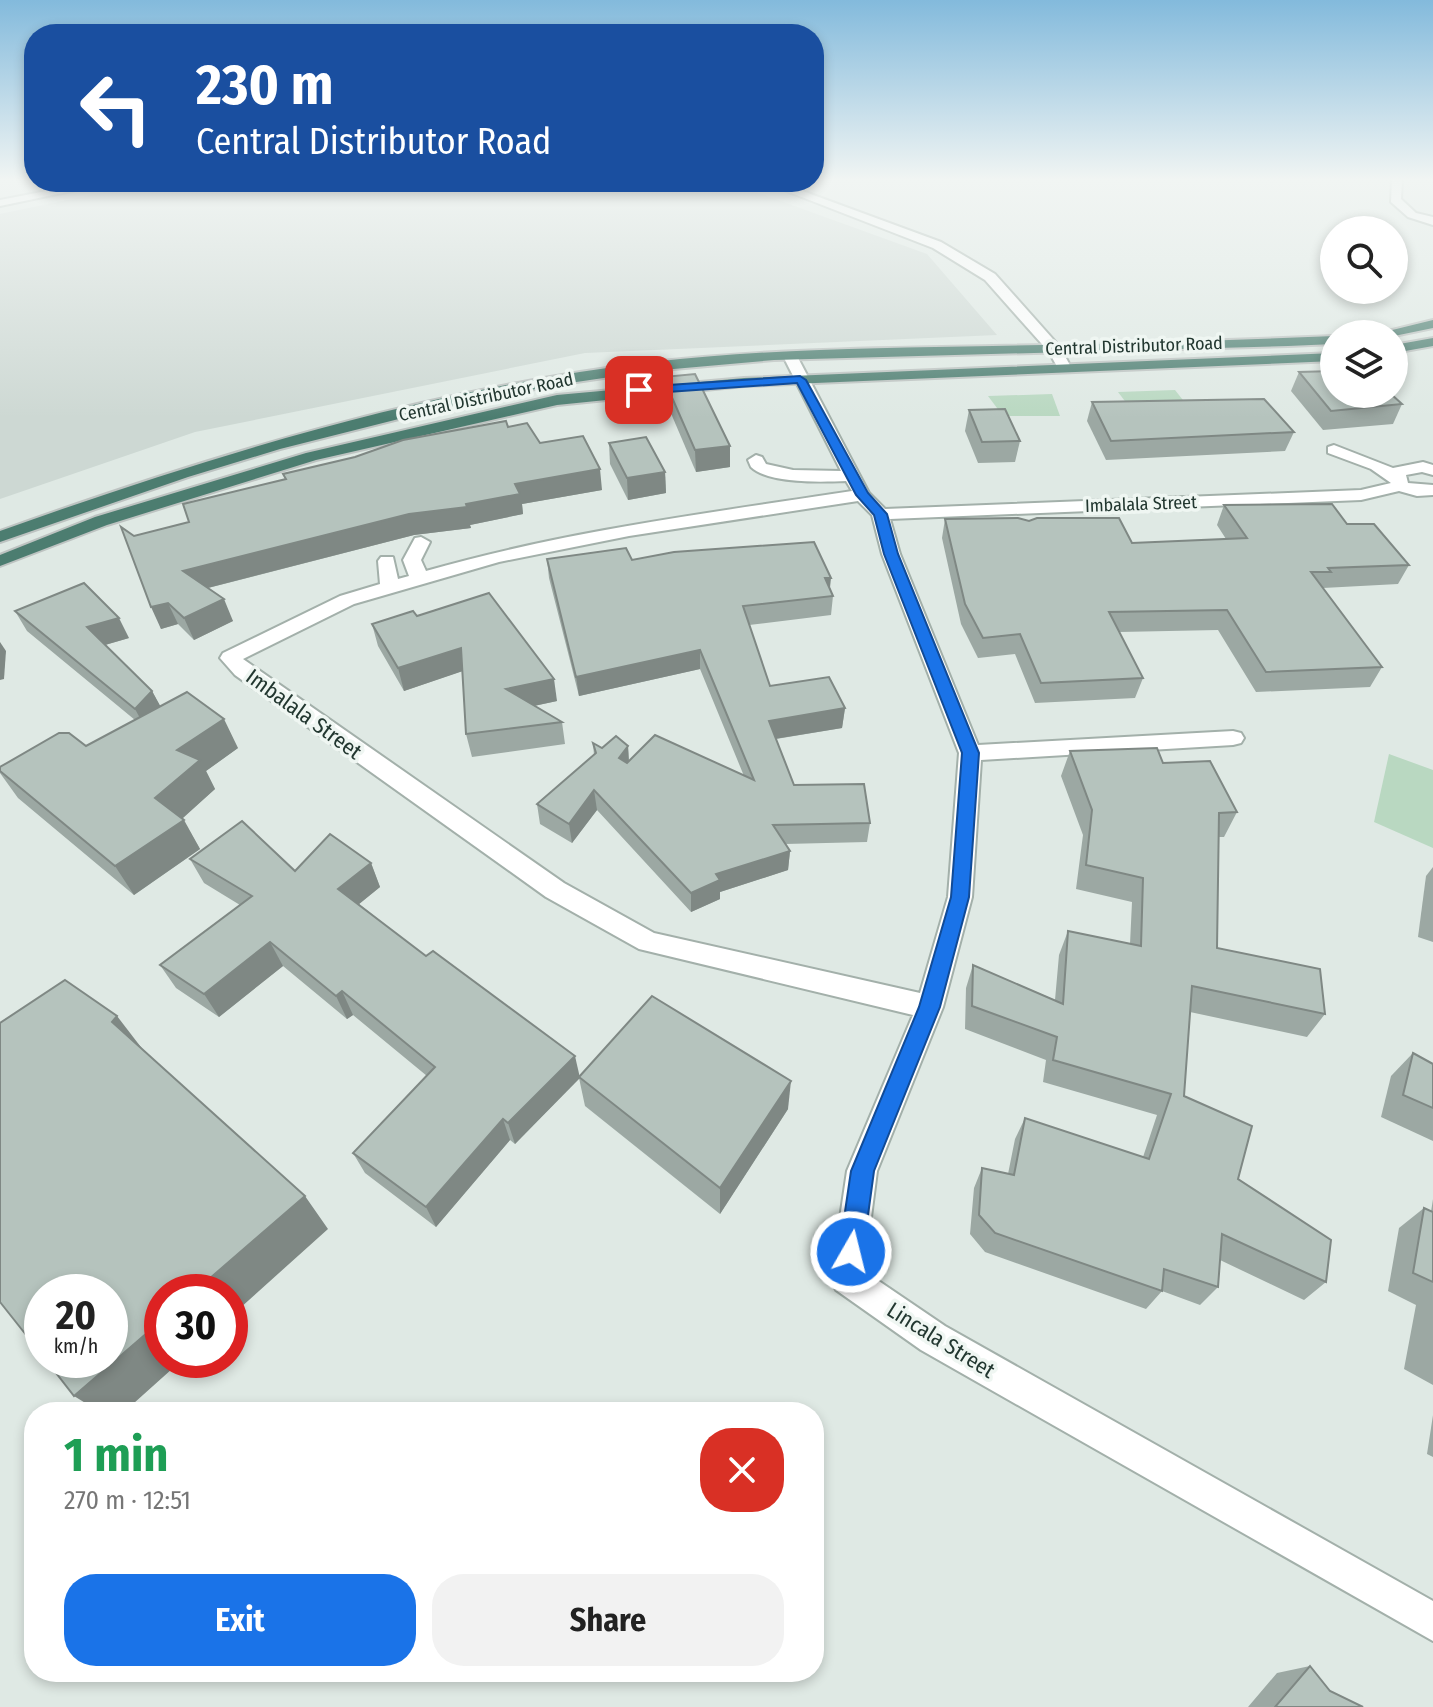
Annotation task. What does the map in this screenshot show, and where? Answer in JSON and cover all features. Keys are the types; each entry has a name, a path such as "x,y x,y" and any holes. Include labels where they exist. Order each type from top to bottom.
{"highway":[{"path":"1408,329 1433,324"},
{"name":"Central Distributor Road","path":"0,561 101,521 312,456 557,400 795,368 1055,350 1320,341"},
{"path":"1408,346 1433,342"},
{"name":"Central Distributor Road","path":"0,537 197,468 295,440 475,396 652,367 1065,369 1320,358"}],"street":[{"path":"960,259 990,277 1055,350 1065,369"},
{"name":"Lincala Street","path":"795,368 865,495 970,753 960,897 930,1007 862,1171 847,1279 933,1338 1433,1622"},
{"path":"1334,450 1377,466 1417,491 1433,490"},
{"path":"756,460 759,467 816,477 865,495"},
{"name":"Imbalala Street","path":"930,1007 648,942 555,890 470,833 242,670 230,658 347,600 496,557 865,495 994,510 1361,495 1399,482 1397,472 1433,470"},
{"path":"994,510 1014,529"},
{"path":"420,579 412,560 421,542"},
{"path":"387,561 390,588"},
{"path":"970,753 1233,738"}],"shaded area":[{"path":"0,259 931,259 997,335 585,353 195,432 0,499"}],"green space":[{"path":"1175,390 1190,409 1134,413 1118,392"},
{"path":"1052,394 1060,416 1003,416 988,396"},
{"path":"1389,754 1433,770 1433,848 1374,822"}],"building":[{"path":"1320,371 1320,398 1299,372"},
{"path":"695,374 730,446 695,450 663,377"},
{"path":"1264,399 1294,432 1111,441 1092,402"},
{"path":"1329,408 1361,408 1331,411"},
{"path":"1005,409 1020,441 982,442 969,410"},
{"path":"506,421 508,427 527,423 540,443 583,436 600,469 515,484 520,494 466,504 467,507 409,514 183,571 224,599 184,618 168,603 151,607 121,527 134,536 189,522 183,504 286,479 283,474 355,457 403,440"},
{"path":"646,437 665,472 627,478 609,443"},
{"path":"1332,504 1347,524 1374,524 1409,565 1328,568 1331,572 1311,572 1382,667 1266,672 1227,610 1109,612 1143,678 1041,683 1020,634 983,638 965,604 945,519 1018,518 1029,521 1037,518 1119,518 1132,543 1247,538 1224,505"},
{"path":"814,542 831,578 825,578 833,596 743,606 770,686 829,677 845,708 769,721 794,785 864,784 870,823 773,825 790,851 716,874 720,880 691,893 594,790 569,824 537,804 596,753 593,743 602,748 616,736 628,746 619,758 627,763 655,735 754,780 700,650 576,677 547,559 626,548 632,560 674,552"},
{"path":"84,583 119,618 87,627 152,691 135,709 15,611"},
{"path":"489,593 554,679 506,689 562,722 466,734 461,648 398,668 372,624 413,611 417,616"},
{"path":"187,692 224,719 177,750 200,760 155,798 184,820 115,866 0,771 0,767 59,733 69,733 86,746"},
{"path":"1157,748 1163,763 1210,761 1237,812 1219,813 1217,948 1320,969 1325,1014 1192,986 1184,1096 1252,1126 1238,1179 1331,1240 1326,1282 1222,1234 1218,1287 1164,1269 1162,1291 995,1233 979,1215 982,1168 1014,1175 1025,1118 1149,1159 1171,1094 1053,1060 1057,1037 972,1006 973,965 1063,1004 1068,931 1141,946 1143,878 1086,865 1092,810 1070,751"},
{"path":"242,821 295,871 330,834 371,863 338,889 426,956 433,951 575,1056 508,1123 503,1119 426,1207 353,1153 435,1067 342,991 336,996 270,942 204,994 160,965 252,896 190,859"},
{"path":"65,980 117,1016 112,1022 305,1196 215,1274 144,1274 144,1336 128,1349 128,1274 24,1274 24,1332 0,1302 0,1023"},
{"path":"652,996 791,1081 720,1188 579,1077"},
{"path":"1413,1053 1433,1064 1433,1108 1403,1095"},
{"path":"1424,1208 1433,1212 1433,1282 1413,1273"},
{"path":"60,1378 95,1378 74,1396"},
{"path":"1310,1666 1330,1691 1363,1707 1275,1707"}],"route":[{"path":"639,390 800,380 862,495 880,514 891,554 970,753 960,897 930,1007 862,1171 851,1252"}]}
